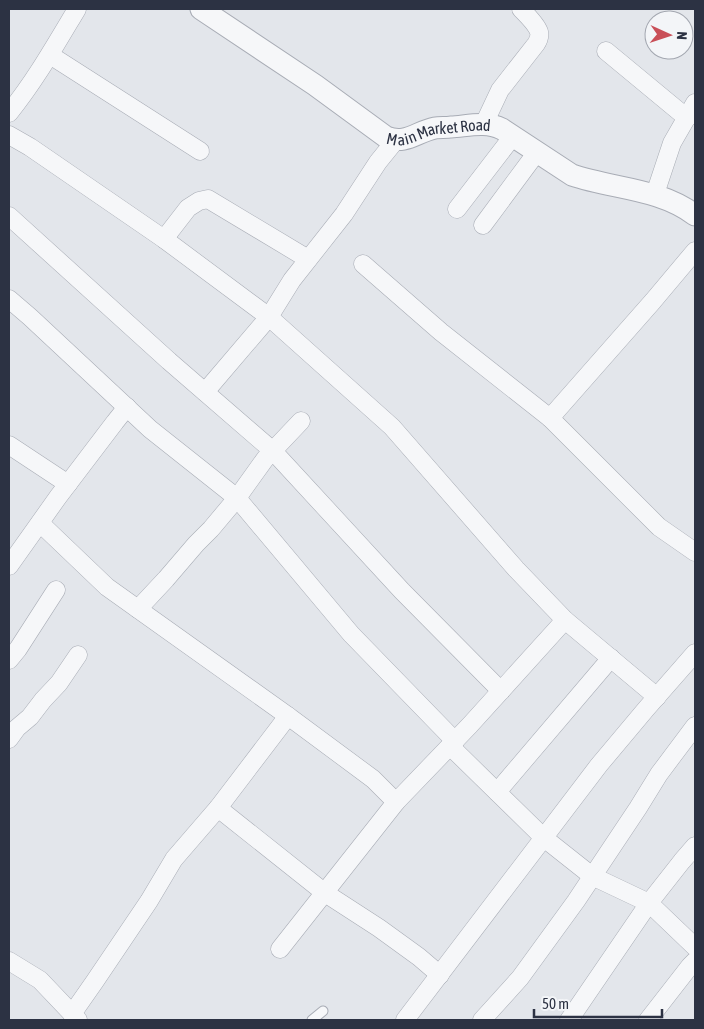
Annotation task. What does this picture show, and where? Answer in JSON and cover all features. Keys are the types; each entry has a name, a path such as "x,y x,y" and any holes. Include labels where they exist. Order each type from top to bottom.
{"street":[{"path":"9,113 14,95 50,55 77,9"},
{"name":"Main Market Road","path":"200,9 315,85 386,137 395,141 435,128 484,124 495,126 572,174 585,179 655,194 666,198 695,215"},
{"path":"484,124 500,90 539,39 540,32 521,9"},
{"path":"606,51 691,110 672,143 655,194"},
{"path":"50,55 200,152"},
{"path":"9,135 30,147 164,239 269,317 392,427 516,569 565,620 657,697"},
{"path":"457,209 513,136"},
{"path":"204,392 269,317 292,280 344,214 378,162 395,141"},
{"path":"483,225 537,152"},
{"path":"164,239 188,208 199,201 208,199 308,259"},
{"path":"9,216 204,392 273,451 402,592 501,691"},
{"path":"550,418 695,251"},
{"path":"364,264 441,332 550,418 659,527 695,552"},
{"path":"9,299 150,428 237,498 351,634 496,792 544,838 592,876 649,903 695,947"},
{"path":"9,566 68,484 128,407"},
{"path":"138,609 211,529 237,498 265,459 301,421"},
{"path":"9,445 68,484"},
{"path":"40,522 107,587 373,779 396,802"},
{"path":"9,660 56,590"},
{"path":"280,949 396,802 565,620"},
{"path":"408,1019 599,765 695,653"},
{"path":"9,739 59,684 78,655"},
{"path":"496,792 611,658"},
{"path":"9,961 40,980 75,1017 174,859 218,808 288,716"},
{"path":"482,1020 520,978 576,901 659,774 695,726"},
{"path":"218,808 325,893 379,928 440,975"},
{"path":"569,1020 649,903 695,846"},
{"path":"648,1020 695,961"}],"lane":[{"path":"312,1020 324,1011"}]}
